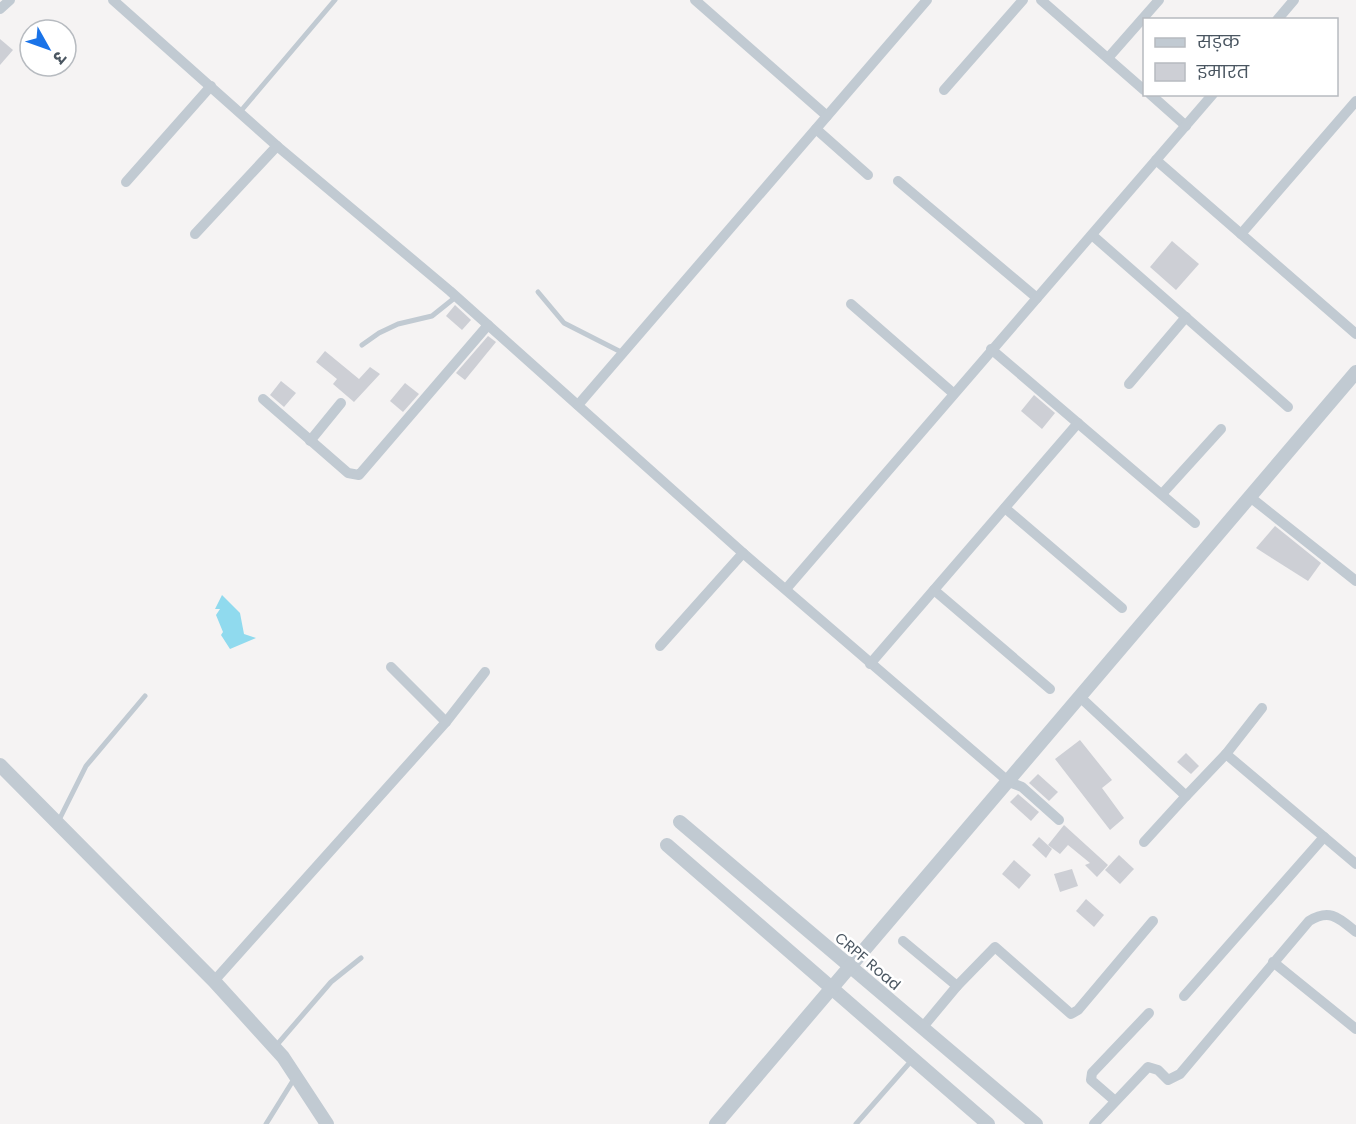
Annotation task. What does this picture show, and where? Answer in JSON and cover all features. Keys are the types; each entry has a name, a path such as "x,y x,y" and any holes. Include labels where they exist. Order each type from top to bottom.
{"street":[{"path":"0,9 10,0"},
{"path":"113,0 277,146 457,296 870,664 1009,782 1022,787 1059,819"},
{"path":"695,0 827,116"},
{"path":"578,405 927,0"},
{"path":"944,90 1023,0"},
{"path":"1041,0 1143,89"},
{"path":"1144,18 1160,0"},
{"path":"1279,18 1294,0"},
{"path":"1108,58 1143,19"},
{"path":"126,182 211,86"},
{"path":"1152,96 1186,126"},
{"path":"786,590 953,393 1211,96"},
{"path":"1241,234 1356,101"},
{"path":"816,129 868,176"},
{"path":"195,234 277,146"},
{"path":"1156,160 1356,334"},
{"path":"898,181 1037,298"},
{"path":"1092,235 1288,407"},
{"path":"851,304 953,393"},
{"path":"1129,384 1186,317"},
{"path":"263,399 348,473 359,475 488,326"},
{"path":"991,349 1196,523"},
{"path":"716,1124 1356,372"},
{"path":"310,441 341,403"},
{"path":"870,664 1078,423"},
{"path":"1162,494 1221,429"},
{"path":"1250,498 1356,581"},
{"path":"1005,508 1122,608"},
{"path":"660,646 743,553"},
{"path":"934,590 1050,689"},
{"path":"391,667 446,722"},
{"path":"214,981 446,722 485,672"},
{"path":"1080,697 1186,796"},
{"path":"1144,842 1226,754 1262,708"},
{"path":"1226,754 1356,864"},
{"path":"0,765 214,981 297,1075 327,1124"},
{"name":"CRPF Road","path":"680,822 1036,1124"},
{"path":"1184,996 1324,837"},
{"path":"667,845 988,1124"},
{"path":"1094,1124 1114,1100 1148,1067 1158,1070 1168,1080 1180,1074 1308,921 1317,916 1336,915 1356,932"},
{"path":"922,1028 957,986 995,947 1071,1014 1153,921"},
{"path":"903,941 957,986"},
{"path":"1274,962 1356,1029"},
{"path":"1114,1100 1091,1080 1092,1073 1149,1012"}],"lane":[{"path":"240,112 335,0"},
{"path":"538,292 564,323 623,353"},
{"path":"362,345 398,324 432,316 457,296"},
{"path":"58,822 86,766 145,696"},
{"path":"275,1048 331,982 361,958"},
{"path":"856,1124 913,1059"},
{"path":"266,1124 297,1075"}],"water":[{"path":"222,595 240,613 244,634 256,638 230,649 221,635 223,632 216,615 220,609 215,609"}],"building":[{"path":"0,39 13,50 0,65"},
{"path":"1172,241 1199,264 1176,290 1150,267"},
{"path":"455,305 471,320 462,330 446,316"},
{"path":"488,336 496,342 465,380 456,373"},
{"path":"325,351 359,379 370,367 380,374 354,402 333,384 337,379 316,362"},
{"path":"281,381 296,393 284,407 270,395"},
{"path":"405,383 419,394 403,412 390,401"},
{"path":"1034,395 1055,413 1042,429 1021,411"},
{"path":"1275,526 1321,563 1308,581 1256,548"},
{"path":"1080,740 1112,780 1102,788 1124,818 1110,830 1055,759"},
{"path":"1186,753 1199,766 1191,774 1177,762"},
{"path":"1038,774 1058,792 1049,801 1029,783"},
{"path":"1018,794 1039,812 1031,821 1010,802"},
{"path":"1064,825 1108,865 1097,877 1085,865 1090,863 1068,845 1060,854 1048,845"},
{"path":"1039,837 1052,849 1046,858 1032,845"},
{"path":"1119,855 1134,869 1120,884 1105,870"},
{"path":"1014,860 1031,875 1019,889 1002,874"},
{"path":"1072,869 1078,886 1060,892 1054,874"},
{"path":"1086,899 1104,915 1094,927 1076,911"}]}
